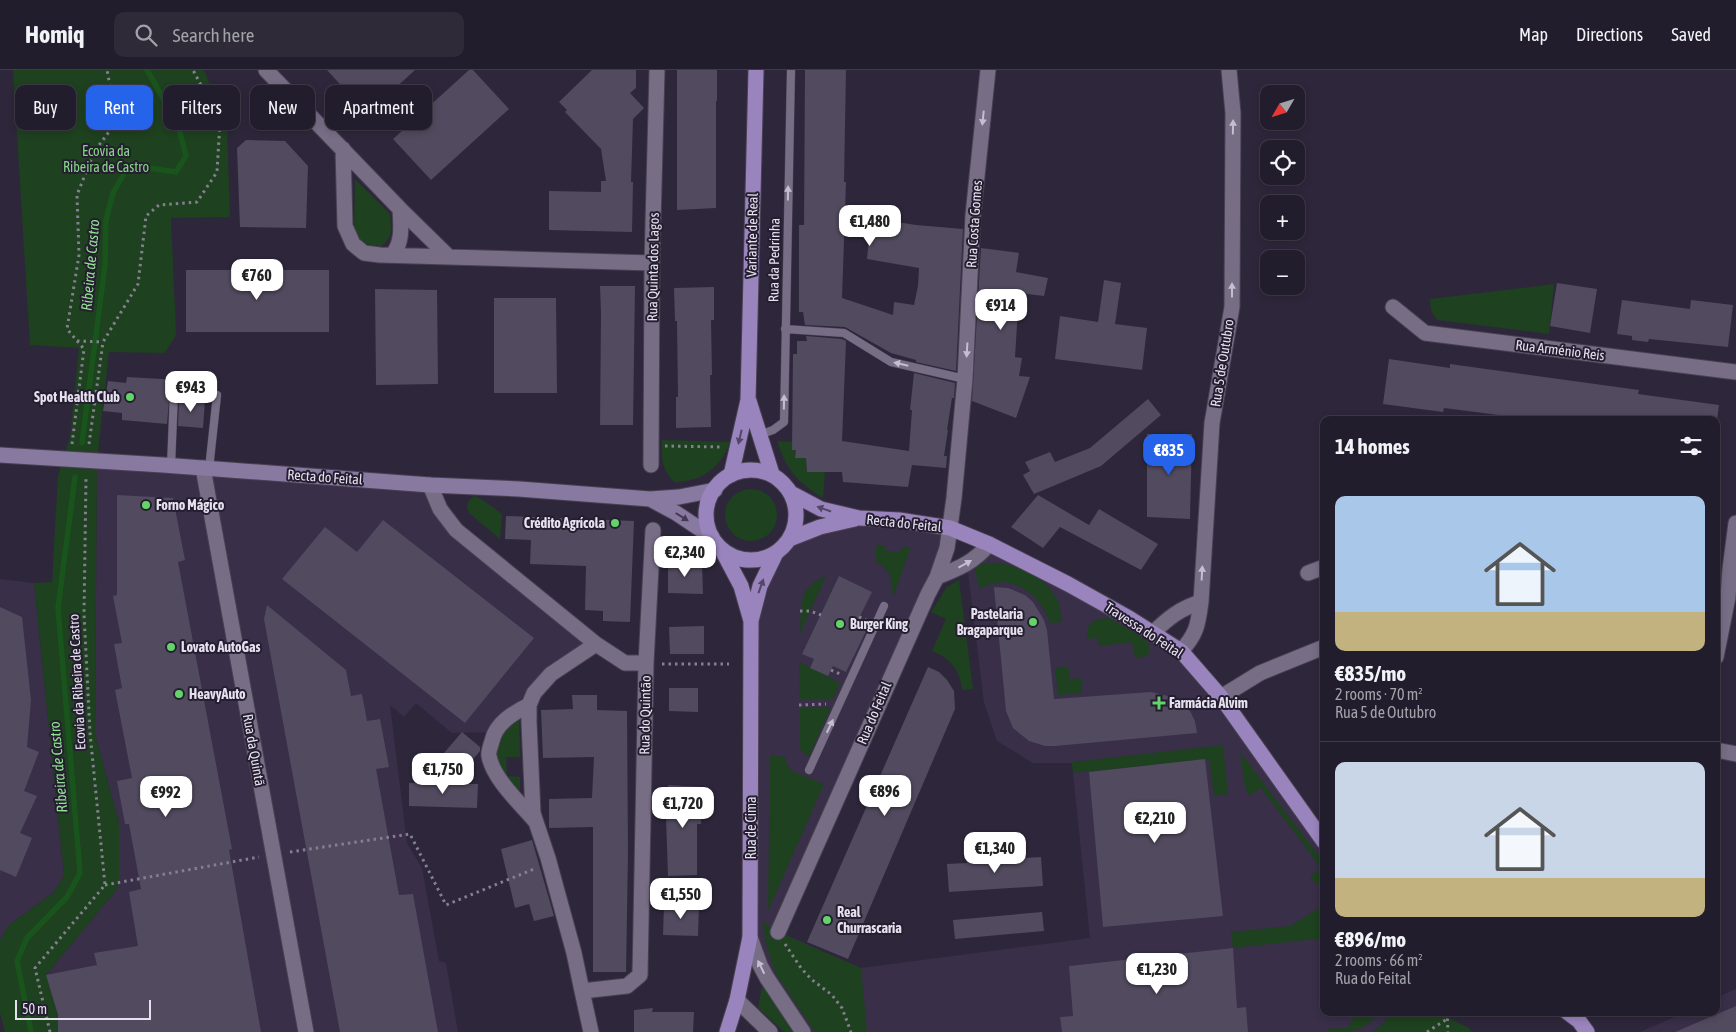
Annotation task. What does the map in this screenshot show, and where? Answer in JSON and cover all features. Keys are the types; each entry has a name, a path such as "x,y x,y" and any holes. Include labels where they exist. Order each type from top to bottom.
{"main road":[{"name":"Variante de Real","path":"730,475 748,400 756,70"},
{"name":"Variante de Real","path":"748,400 772,474"},
{"path":"717,543 706,523 705,510 715,490 730,475 743,471 757,470 772,474"},
{"name":"Recta do Feital","path":"772,474 783,482 791,493 821,509 859,518 899,520 950,528"},
{"path":"791,493 796,515 792,538"},
{"name":"Recta do Feital","path":"717,543 734,557 746,560 759,558 776,553 785,547 792,538 820,527 859,518"},
{"name":"Travessa do Feital","path":"950,528 989,544 1068,584 1181,651 1220,697 1320,836"},
{"name":"Rua de Cima","path":"717,543 741,586 751,621"},
{"name":"Rua de Cima","path":"728,1032 737,1000 750,937 751,621 760,586 776,553"},
{"path":"1572,1016 1579,1021 1587,1032"}],"street":[{"path":"266,70 400,209 449,256"},
{"name":"Rua Quinta dos Lagos","path":"651,465 652,263 658,70"},
{"name":"Rua Costa Gomes","path":"950,528 965,379 973,215 988,70"},
{"name":"Rua 5 de Outubro","path":"1181,651 1191,641 1198,628 1212,423 1232,307 1233,113 1229,70"},
{"path":"343,149 344,226 353,244 364,252 380,255 652,263"},
{"path":"392,255 397,249 401,230 400,209"},
{"name":"Rua Arménio Reis","path":"1393,307 1425,333 1736,372"},
{"name":"Recta do Feital","path":"0,455 206,468 430,486 519,489 650,499 679,497 715,490"},
{"name":"Rua da Quintã","path":"206,468 272,855 306,1032"},
{"name":"Rua do Quintão","path":"430,486 440,509 456,530 596,644 625,662 646,664"},
{"name":"Recta do Feital","path":"650,499 676,513 717,543"},
{"path":"1720,642 1732,598 1723,568 1736,523"},
{"name":"Rua do Feital","path":"778,932 882,695 937,578 947,548 950,528"},
{"name":"Rua do Quintão","path":"582,991 627,986 640,975 646,664 653,530"},
{"path":"937,578 967,564 980,555 989,544"},
{"path":"1308,573 1320,568"},
{"path":"1153,633 1174,614 1188,606 1201,602"},
{"path":"591,1032 574,953 533,813 528,722 529,706 534,693 552,674 596,644"},
{"path":"1220,697 1260,673 1320,649"},
{"path":"529,706 512,713 494,732 488,755 495,772 505,786 536,822"},
{"path":"1720,751 1736,754"},
{"path":"750,937 767,978 803,1032"},
{"path":"737,1000 770,1032"}],"lane":[{"name":"Rua da Pedrinha","path":"759,435 773,430 784,422 791,70"},
{"path":"785,330 844,333 891,362 965,379"},
{"path":"170,466 174,392 217,395 206,468"},
{"path":"809,770 884,606"}],"path":[{"path":"72,445 84,349 67,329 79,255 77,195 94,152 116,122 107,70"},
{"path":"89,446 103,342 138,284 146,216 159,205 197,202 217,172 220,121 193,70"},
{"path":"77,340 103,342"},
{"path":"651,446 730,447"},
{"name":"Ecovia da Ribeira de Castro","path":"86,478 84,614 90,733 105,885"},
{"path":"800,612 810,611 821,615"},
{"path":"646,664 729,664"},
{"path":"799,704 832,704"},
{"path":"50,1032 35,968 105,885 272,855 410,834 446,905 549,863"},
{"path":"778,932 800,968 832,995 842,1008 851,1032"},
{"path":"1427,1032 1447,1019 1448,1032"}],"shaded area":[{"path":"97,461 430,485 440,509 596,644 494,732 452,733 416,703 404,717 390,705 407,843 422,868 439,961 446,963 458,1032 58,1032 58,1015 46,975 117,889 119,823 95,734"},
{"path":"859,518 950,528 947,548 779,932 861,968 1090,938 1072,763 1033,763 997,741 984,703 967,564 989,544 1181,651 1320,837 1320,1016 1389,1016 1382,1025 1372,1032 803,1032 767,978 750,915 751,621 776,553 785,547 792,538"},
{"path":"0,579 34,583 64,875 54,892 8,926 0,941"},
{"path":"1736,989 1736,1032 1640,1032 1677,1016 1720,1016 1720,996"}],"green space":[{"name":"Ecovia da Ribeira de Castro","path":"13,70 204,70 210,85 163,85 163,130 227,130 230,217 171,218 176,335 165,353 109,352 97,461 95,734 119,823 119,878 117,889 46,975 58,1015 58,1032 5,1032 0,1013 0,941 8,926 54,892 64,875 34,583 52,582 58,476 70,437 79,348 30,345 17,130 76,130 76,85 15,85 15,102"},
{"path":"355,179 390,214 390,235 381,246 363,242 355,233"},
{"path":"1554,284 1549,334 1438,320 1432,313 1430,299"},
{"path":"662,440 730,442 721,459 709,472 693,479 674,482 664,468"},
{"path":"777,441 792,442 792,450 796,450 795,458 806,458 807,472 825,472 823,498 806,486 794,474 784,459"},
{"path":"746,489 756,489 770,496 777,510 777,520 770,534 756,541 746,541 736,537 729,530 725,520 725,510 729,500 736,493"},
{"path":"474,496 483,500 502,514 500,539 469,513 467,507 469,500"},
{"path":"876,545 885,546 885,551 900,552 902,547 911,547 893,597 890,576 876,561"},
{"path":"992,563 1011,565 1032,574 1048,586 1059,602 1062,622 1050,623 1038,601 1018,586 1002,582 979,588 974,565"},
{"path":"826,576 800,634 802,599 816,581"},
{"path":"959,580 973,689 962,690 957,671 949,661 932,651 946,619 931,612 947,587"},
{"path":"1109,618 1143,638 1149,644 1149,653 1143,657 1135,658 1132,642 1099,646 1098,638 1087,639 1088,629 1092,623 1099,619"},
{"path":"799,662 840,683 833,699 800,699"},
{"path":"1068,666 1070,679 1081,678 1082,693 1058,695 1055,668"},
{"path":"831,707 809,757 800,749 800,708"},
{"path":"519,717 520,757 506,757 507,776 520,777 520,794 503,773 496,757 495,749 502,733"},
{"path":"1223,745 1228,794 1214,796 1209,759 1073,773 1072,762"},
{"path":"1240,752 1320,858 1320,867 1261,788 1249,796 1245,787"},
{"path":"770,755 785,757 787,765 794,772 824,784 768,911"},
{"path":"1320,869 1320,883 1314,882 1310,877"},
{"path":"1320,907 1320,938 1233,948 1231,932 1290,926"},
{"path":"762,921 778,932 861,968 867,1032 815,1032 776,974 767,948"},
{"path":"762,986 796,1032 782,1030 758,1008"},
{"path":"1354,1016 1376,1016 1368,1024 1356,1030 1327,1032 1327,1029 1348,1028"},
{"path":"1388,1016 1445,1016 1469,1028 1472,1032 1372,1032 1382,1025"}],"building":[{"path":"327,70 415,70 399,85 341,85"},
{"path":"469,70 473,70 509,109 431,180 393,139 403,130 432,130 432,104"},
{"path":"592,70 636,70 636,88 630,93 644,108 633,119 632,232 549,230 549,191 601,192 601,181 606,181 601,149 565,112 567,110 559,102"},
{"path":"677,70 717,70 716,208 677,210"},
{"path":"805,70 846,70 844,182 846,182 842,298 893,315 894,302 914,305 919,268 867,259 871,218 916,225 963,229 956,371 916,362 916,360 891,353 845,327 805,325 803,312 799,312 799,225 804,225"},
{"path":"246,140 285,141 308,166 306,228 240,227 237,148"},
{"path":"981,248 1019,253 1016,272 1048,278 1044,296 1019,293 1015,357 1022,358 1019,376 1030,377 1016,418 972,401"},
{"path":"186,270 329,270 329,332 186,332"},
{"path":"1104,280 1121,283 1115,324 1147,328 1142,370 1055,359 1060,316 1098,322"},
{"path":"1557,283 1597,289 1590,333 1550,326"},
{"path":"600,286 635,286 633,425 600,425"},
{"path":"714,287 714,320 711,320 711,427 676,428 676,397 678,397 677,321 675,321 674,288"},
{"path":"375,289 437,290 438,384 376,385"},
{"path":"494,298 556,298 557,393 494,393"},
{"path":"1622,300 1690,309 1691,300 1733,305 1728,347 1649,339 1648,342 1632,340 1632,336 1617,334"},
{"path":"806,336 846,341 842,441 909,451 912,410 910,410 914,373 955,383 944,456 947,456 946,468 912,465 908,487 843,482 842,472 807,472 806,458 795,458 796,450 792,450 793,354 797,354 797,341 807,341"},
{"path":"1389,359 1450,368 1450,364 1639,390 1638,394 1719,405 1718,416 1507,416 1444,408 1443,412 1383,404"},
{"name":"Spot Health Club","path":"179,371 207,372 206,389 174,386 170,389 167,424 122,420 122,413 103,411 108,381 126,383 127,377 179,380"},
{"path":"179,398 205,400 203,428 178,426"},
{"path":"1148,399 1161,415 1101,466 1034,494 1023,475 1030,471 1025,462 1050,452 1055,462 1090,448"},
{"path":"1147,434 1192,434 1190,519 1147,517"},
{"path":"117,495 173,498 185,560 178,562 232,849 229,850 261,1032 58,1032 58,1015 46,975 97,965 94,953 138,946 129,892 141,889 129,824 125,824 117,781 132,778 115,690 122,688 114,644 122,643 113,596 117,595"},
{"path":"1038,495 1089,525 1099,509 1158,544 1141,570 1060,527 1043,548 1011,527"},
{"path":"506,516 634,521 630,622 603,621 603,611 585,610 586,566 530,564 531,540 505,539"},
{"path":"383,520 534,638 465,723 282,579 325,527 357,552"},
{"path":"668,563 702,563 703,594 668,593"},
{"name":"Burger King","path":"839,576 872,592 857,622 868,627 846,672 833,666 828,676 810,668 814,659 802,654"},
{"path":"994,587 1008,588 1025,595 1033,602 1044,620 1047,630 1054,699 1151,692 1160,694 1175,698 1190,711 1195,721 1197,733 1055,746 1045,746 1029,741 1013,728 1006,711"},
{"path":"267,605 346,670 351,696 362,694 367,721 380,719 389,767 376,769 399,895 413,894 438,1032 340,1032 264,619"},
{"path":"0,607 22,617 31,700 27,747 39,752 24,791 37,796 20,833 32,838 16,877 0,870"},
{"path":"704,626 704,654 670,654 669,627"},
{"path":"928,667 939,672 947,680 954,691 955,709 848,959 807,942"},
{"path":"669,688 698,688 698,712 669,711"},
{"path":"572,695 597,695 597,710 627,711 628,852 626,972 593,972 593,827 549,828 549,799 592,798 594,757 543,758 541,710 573,709"},
{"path":"462,732 480,747 480,751 464,770 444,753"},
{"path":"1205,759 1223,916 1103,927 1089,772"},
{"path":"409,783 478,784 477,808 409,806"},
{"path":"668,785 703,787 701,824 697,824 697,875 668,876 666,818"},
{"path":"532,840 554,916 534,921 529,904 515,908 501,849"},
{"path":"1022,855 1023,858 1041,857 1043,886 949,892 947,864 967,863 967,858"},
{"path":"664,904 699,905 698,936 663,935"},
{"path":"1042,912 1044,931 955,939 953,920"},
{"path":"1233,948 1237,1008 1246,1007 1248,1032 1062,1032 1060,1017 1073,1016 1069,966"},
{"path":"1736,1006 1736,1032 1675,1032 1713,1016 1720,1016 1720,1013"},
{"path":"653,1008 652,1012 694,1012 693,1032 634,1032 634,1010"}],"waterway":[{"name":"Ribeira de Castro","path":"82,443 105,265 106,220 113,193 129,165 176,172 186,156 178,125 147,70"},
{"name":"Ribeira de Castro","path":"31,1032 17,961 27,938 67,897 80,873 58,608 75,477"}],"place":[{"name":"Spot Health Club","path":"130,397"},
{"name":"Forno Mágico","path":"146,505"},
{"name":"Crédito Agrícola","path":"615,523"},
{"name":"Pastelaria Bragaparque","path":"1033,622"},
{"name":"Burger King","path":"840,624"},
{"name":"Lovato AutoGas","path":"171,647"},
{"name":"HeavyAuto","path":"179,694"},
{"name":"Farmácia Alvim","path":"1159,703"},
{"name":"Real Churrascaria","path":"827,920"}]}
